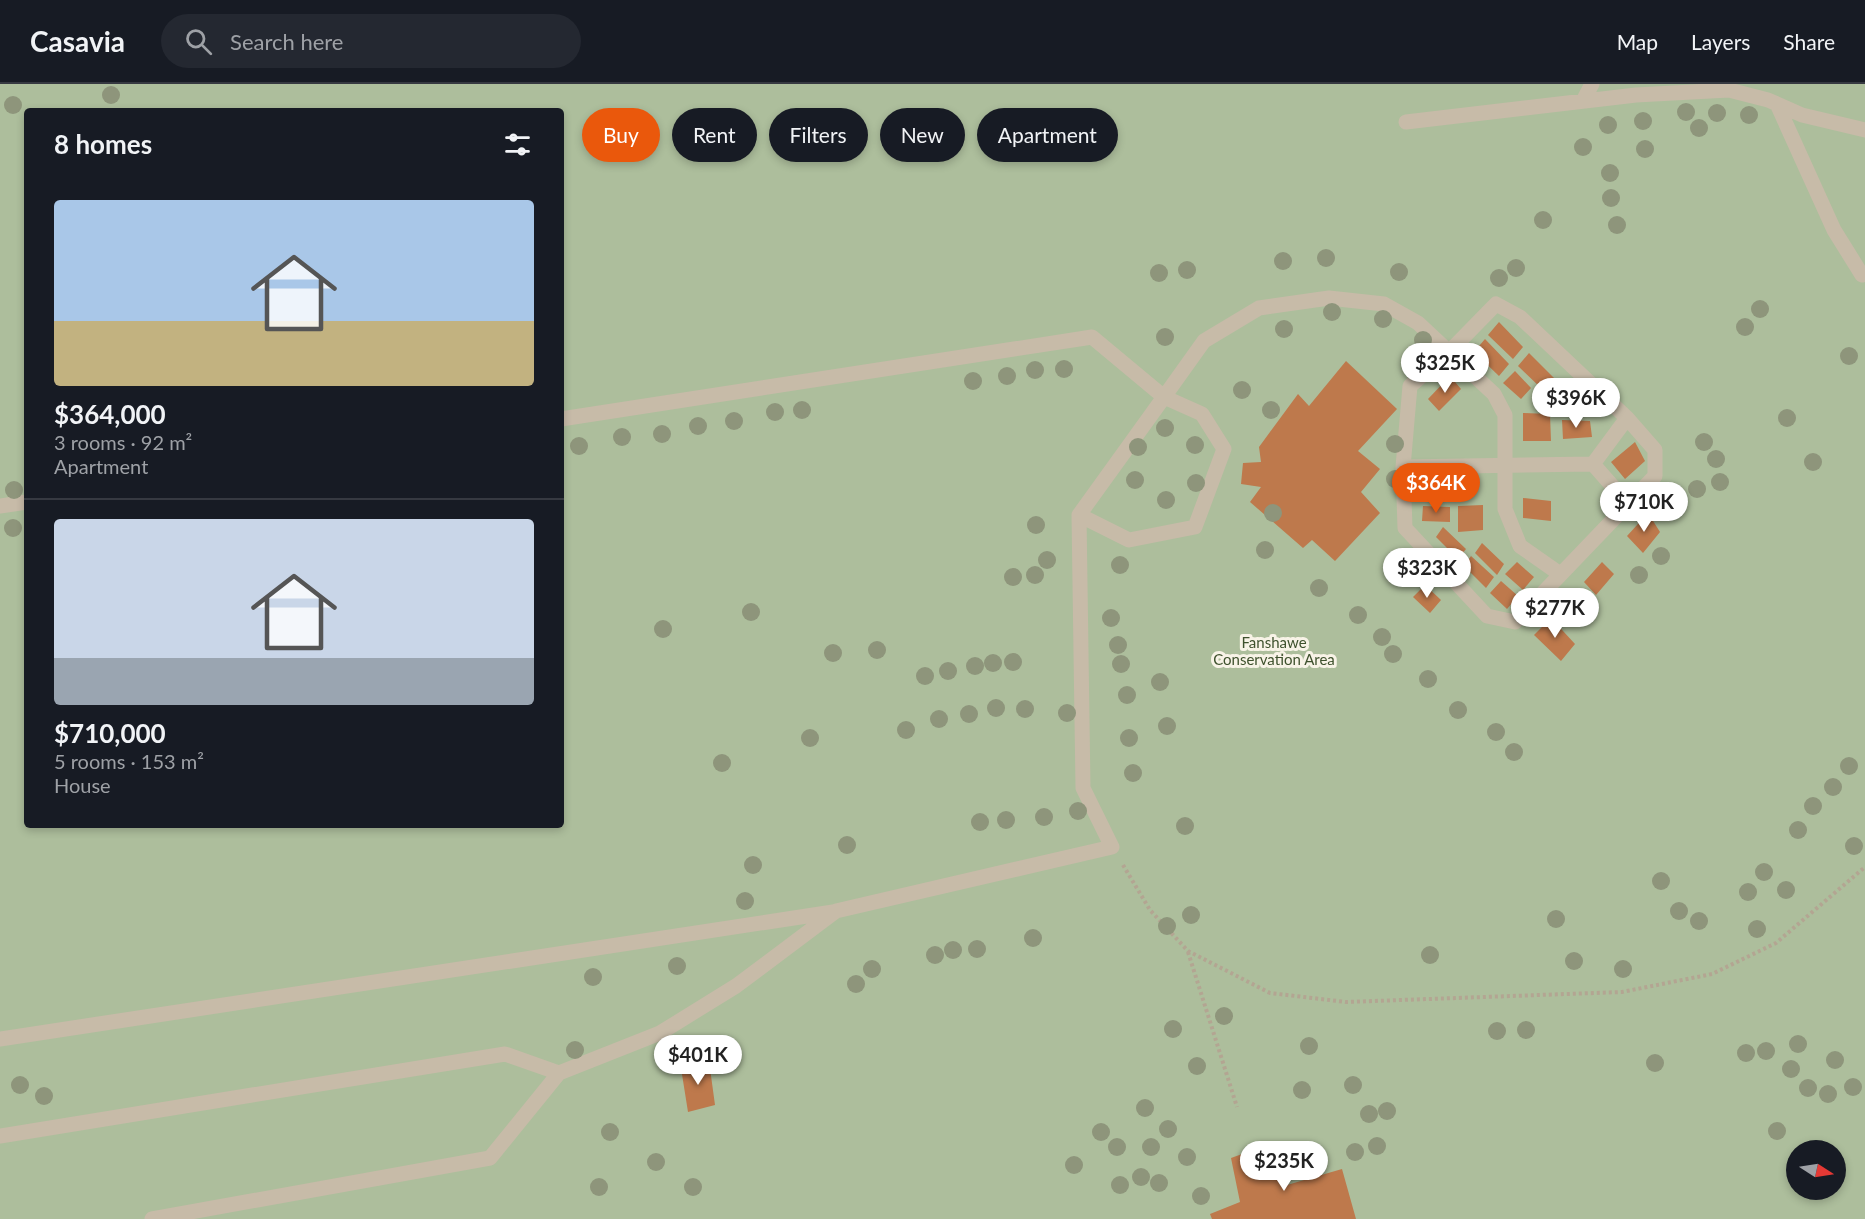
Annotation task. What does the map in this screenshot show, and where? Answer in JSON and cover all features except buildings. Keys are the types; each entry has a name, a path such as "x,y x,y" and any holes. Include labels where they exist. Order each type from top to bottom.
{"lane":[{"path":"1583,101 1592,84"},
{"path":"1406,122 1583,101 1632,89 1729,90 1802,115 1865,130"},
{"path":"1777,105 1834,230 1862,275"},
{"path":"0,1039 836,911 1112,847 1083,788 1079,515 1204,341 1259,308 1329,298 1384,304 1418,323 1494,394 1505,415 1505,509 1520,546 1560,574"},
{"path":"1496,304 1521,317 1627,418 1655,450 1655,476 1515,622 1487,616 1405,528 1403,467 1410,386 1496,304"},
{"path":"564,419 1092,337 1164,397 1202,414 1224,449 1195,527 1129,540 1079,515"},
{"path":"1593,464 1627,418"},
{"path":"1403,467 1593,464"},
{"path":"1593,464 1629,505"},
{"path":"0,506 24,502"},
{"path":"152,1219 490,1158 559,1073 660,1033 736,986 836,911"},
{"path":"0,1136 505,1054 559,1073"}],"path":[{"path":"1112,847 1150,910 1188,951 1270,993 1346,1002 1622,992 1712,974 1776,943 1865,867"},
{"path":"1188,951 1237,1107"}],"green space":[{"name":"Fanshawe Conservation Area","path":"0,84 1865,84 1865,1219 0,1219"}]}
